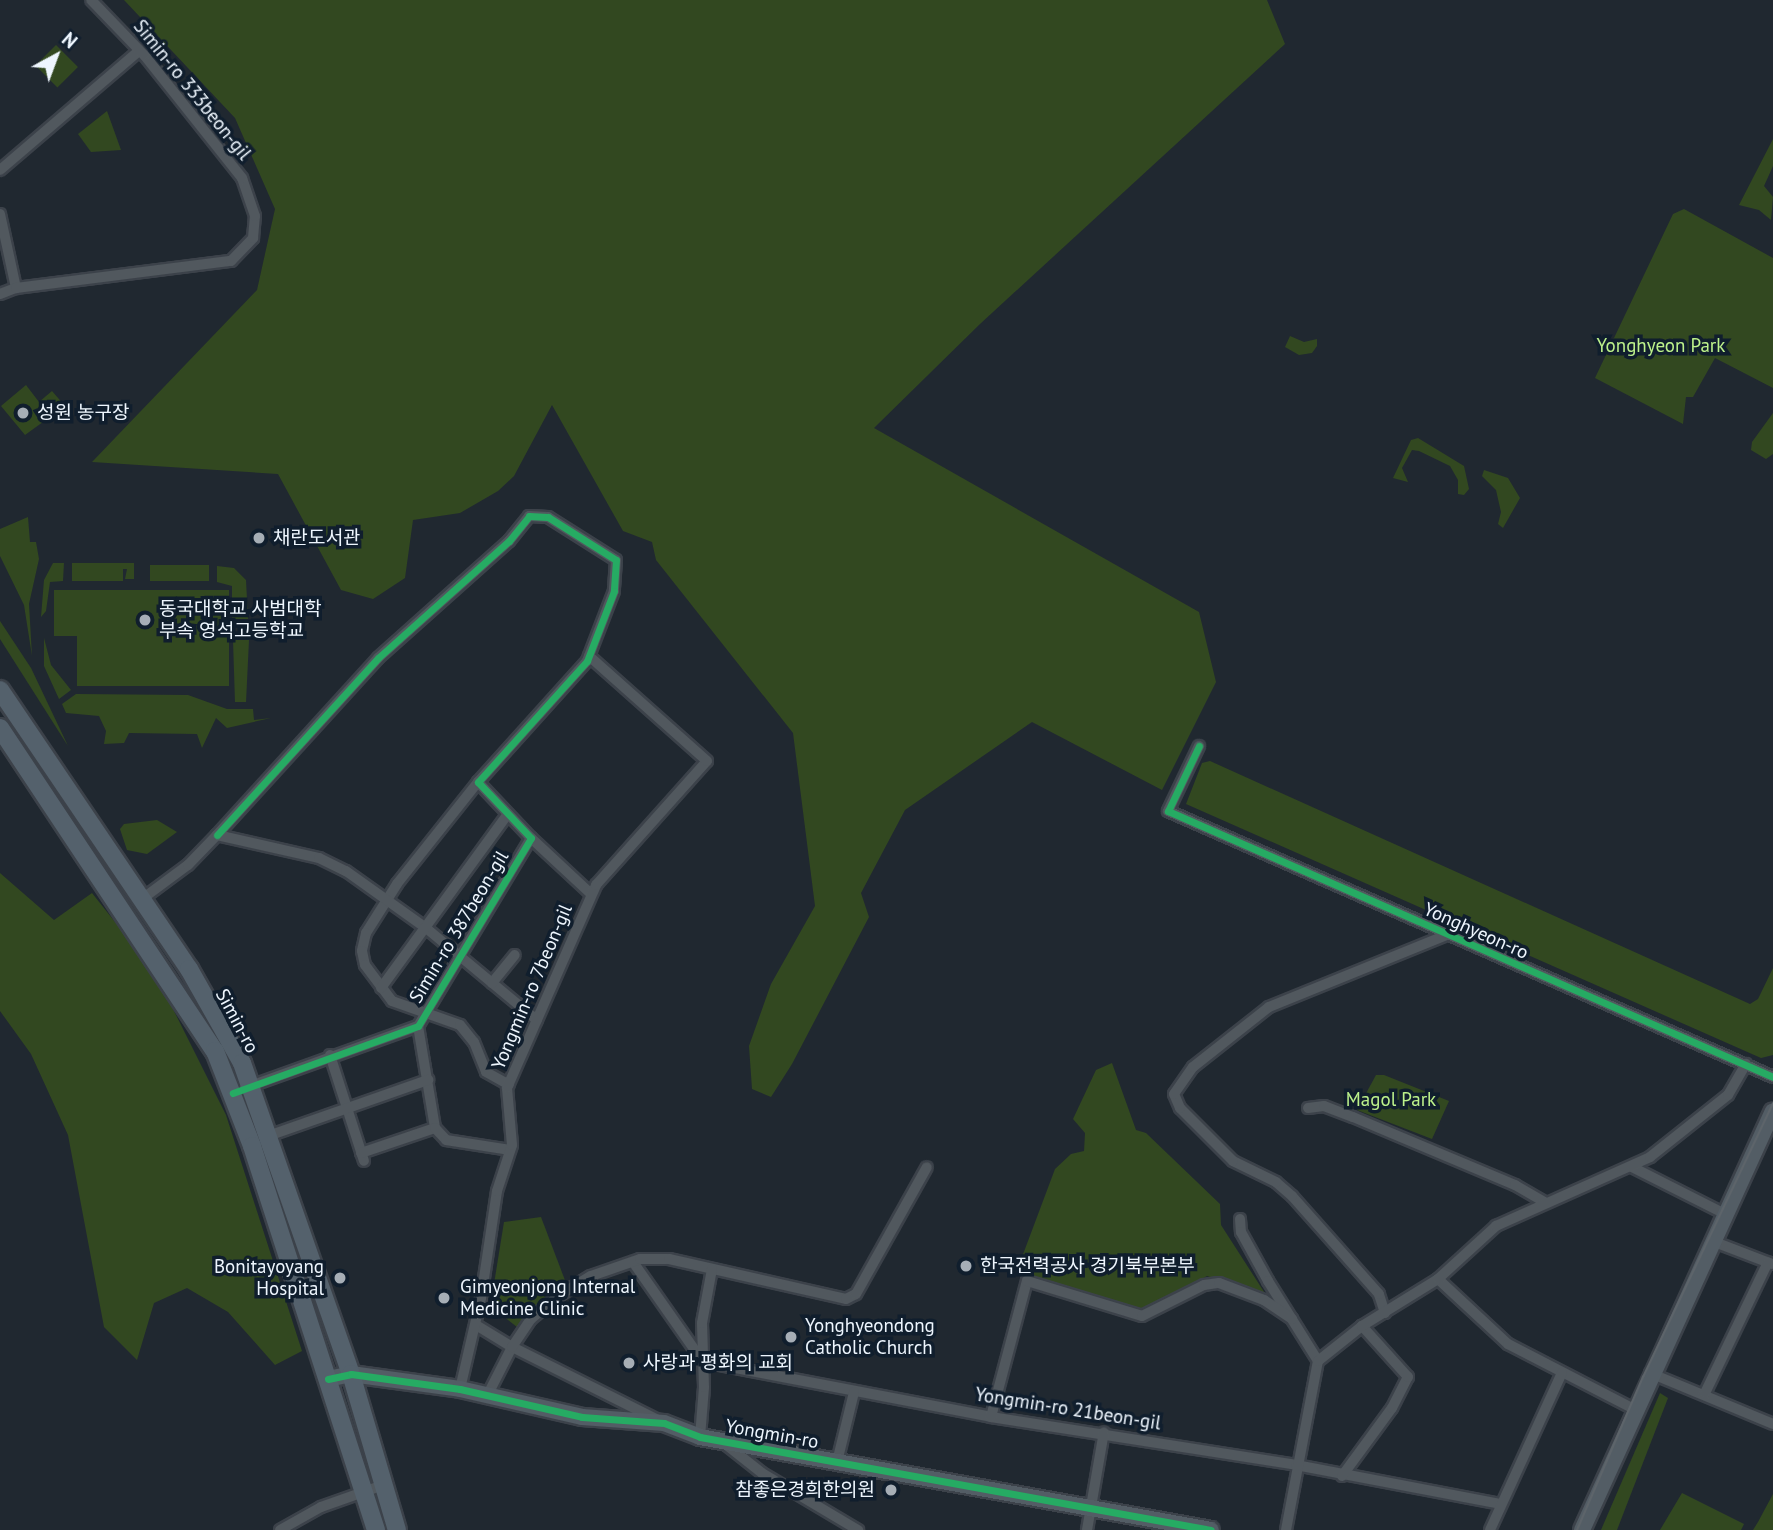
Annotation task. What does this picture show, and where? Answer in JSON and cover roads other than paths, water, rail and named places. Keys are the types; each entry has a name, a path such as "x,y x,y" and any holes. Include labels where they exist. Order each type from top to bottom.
{"main road":[{"name":"Simin-ro","path":"0,690 208,999 251,1085 351,1374 386,1484 397,1530"},
{"name":"Simin-ro","path":"0,728 202,1026 233,1093 366,1491 376,1530"}],"street":[{"name":"Simin-ro 333beon-gil","path":"0,294 16,288 231,261 253,237 255,216 242,178 139,51 91,0"},
{"path":"0,170 139,51"},
{"path":"0,214 16,288"},
{"path":"142,899 188,865 377,658 483,565 529,516 548,517 616,560 614,591 602,632 589,656 448,814 366,933 362,951 381,988 402,1007 426,1012 460,1025 474,1042 485,1072 509,1085"},
{"name":"Yongmin-ro 7beon-gil","path":"460,1390 475,1325 493,1212 510,1150 509,1085 591,894 707,761 589,656"},
{"name":"Yonghyeon-ro","path":"1199,746 1168,811 1446,936 1773,1077"},
{"name":"Simin-ro 387beon-gil","path":"233,1093 330,1055 418,1026 531,838 478,782"},
{"path":"381,988 508,814"},
{"path":"217,835 319,858 426,928 537,1020"},
{"path":"531,838 591,894"},
{"path":"1385,1313 1379,1294 1292,1196 1276,1182 1233,1161 1180,1108 1174,1094 1193,1067 1269,1007 1446,936"},
{"path":"492,983 515,956"},
{"path":"418,1026 435,1128 446,1140 510,1150"},
{"path":"330,1055 363,1157 435,1128"},
{"path":"1286,1530 1296,1465 1318,1361 1362,1326 1438,1279 1496,1226 1545,1202 1632,1167 1728,1095 1746,1064"},
{"path":"268,1136 428,1080"},
{"path":"1308,1108 1324,1106 1353,1117 1515,1185 1545,1202"},
{"path":"1582,1530 1650,1373 1773,1111"},
{"path":"487,1396 512,1347 531,1319 560,1295 591,1276 633,1262 669,1259 817,1296 846,1299 856,1294 927,1167"},
{"path":"1632,1167 1725,1214"},
{"path":"1240,1219 1241,1232 1318,1361"},
{"path":"1705,1393 1770,1263 1712,1241"},
{"path":"633,1262 704,1362"},
{"path":"700,1437 704,1362 702,1323 712,1269"},
{"path":"1438,1279 1486,1328 1562,1373 1634,1409"},
{"path":"991,1417 1027,1281 1142,1316 1204,1285 1219,1283 1264,1300 1292,1319"},
{"path":"475,1325 512,1347 664,1423"},
{"path":"1342,1476 1392,1408 1408,1377 1362,1326"},
{"name":"Yongmin-ro 21beon-gil","path":"704,1362 991,1417 1104,1432 1501,1504"},
{"path":"1490,1530 1562,1373"},
{"path":"1650,1373 1705,1393 1773,1424"},
{"name":"Yongmin-ro","path":"328,1379 351,1374 460,1390 582,1416 664,1423 700,1437 1211,1530"},
{"path":"837,1462 854,1392"},
{"path":"1087,1530 1104,1432"},
{"path":"722,1441 762,1473 859,1530"},
{"path":"280,1530 321,1507 386,1484"}],"tram line":[{"path":"1577,1530 1643,1377 1773,1103"}],"place":[{"name":"성원 농구장","path":"23,413"},
{"name":"채란도서관","path":"259,538"},
{"name":"동국대학교 사범대학 부속 영석고등학교","path":"145,620"},
{"name":"한국전력공사 경기북부본부","path":"966,1266"},
{"name":"Bonitayoyang Hospital","path":"340,1278"},
{"name":"Gimyeonjong Internal Medicine Clinic","path":"444,1298"},
{"name":"Yonghyeondong Catholic Church","path":"791,1337"},
{"name":"사랑과 평화의 교회","path":"629,1363"},
{"name":"참좋은경희한의원","path":"891,1490"}],"park label":[{"name":"Yonghyeon Park","path":"1661,346"},
{"name":"Magol Park","path":"1391,1100"}]}
